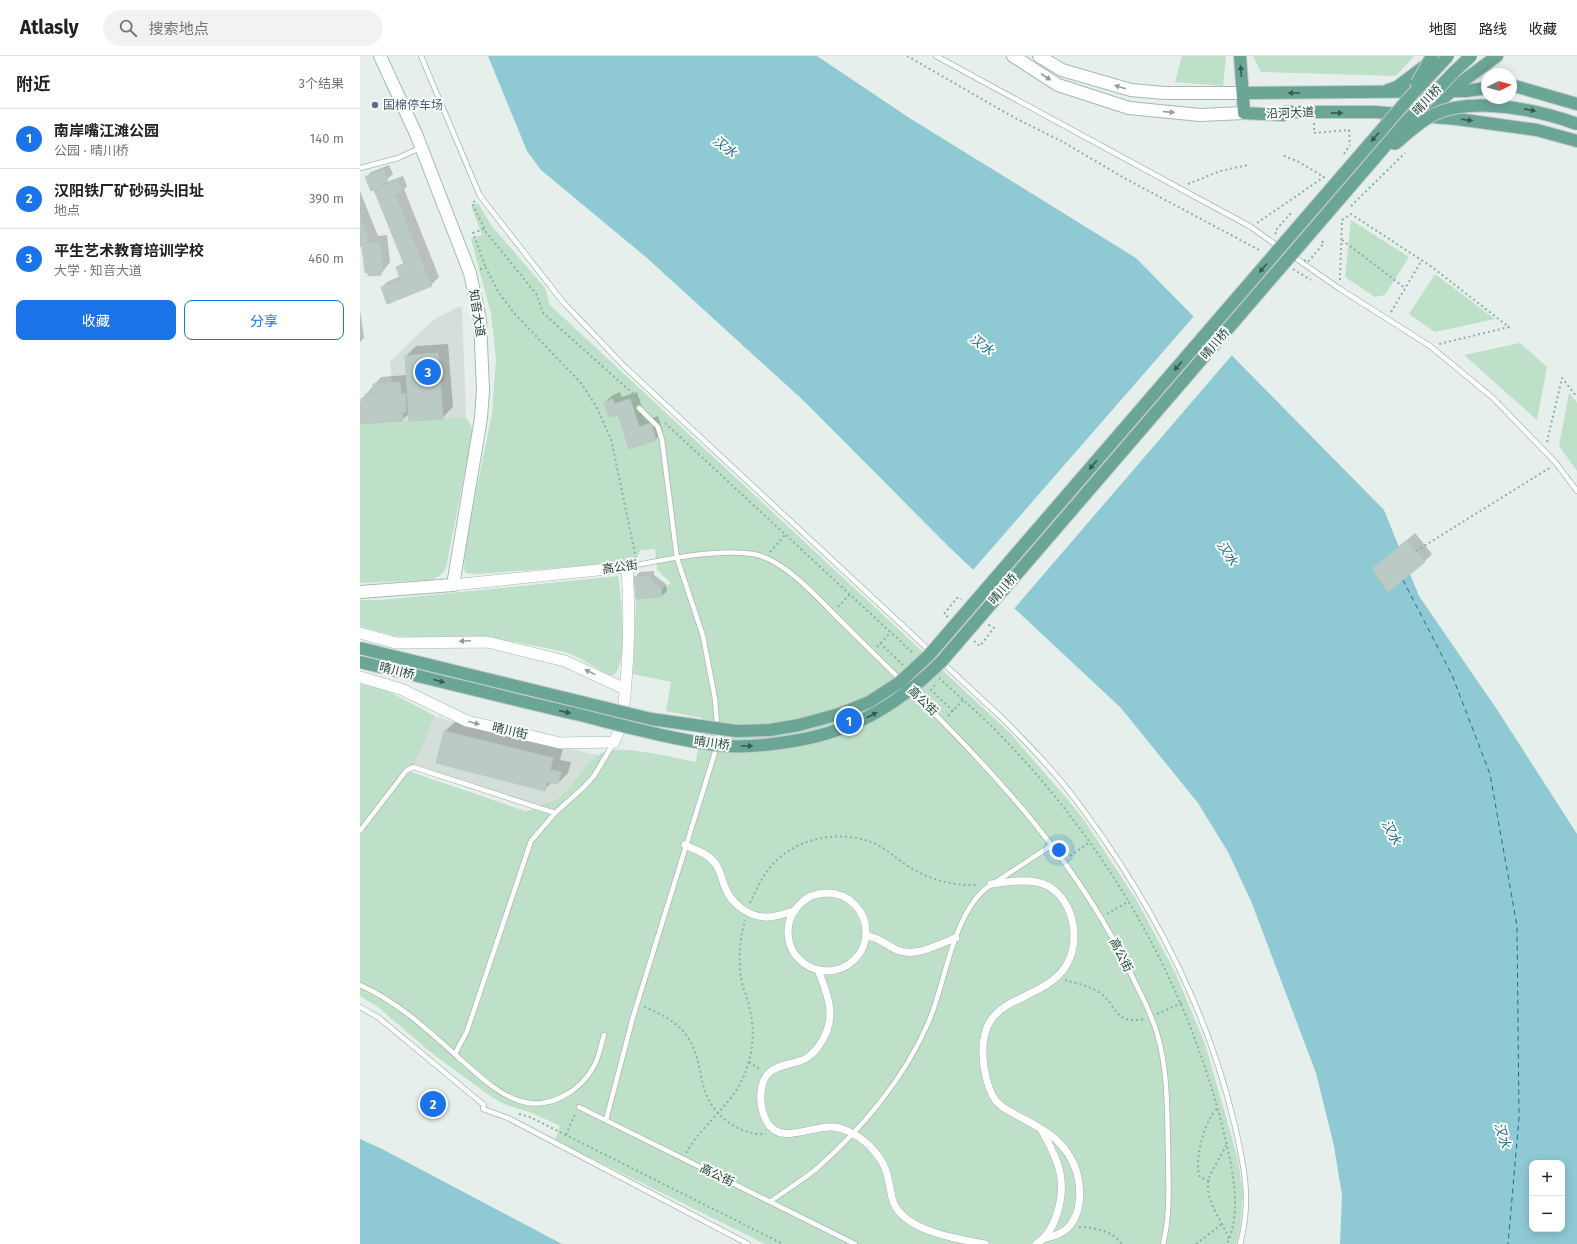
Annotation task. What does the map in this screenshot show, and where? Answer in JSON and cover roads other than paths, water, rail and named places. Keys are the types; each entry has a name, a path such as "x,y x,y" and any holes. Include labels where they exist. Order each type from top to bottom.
{"main road":[{"name":"知音大道","path":"380,56 421,147 470,273 480,320 484,390 476,448 459,540 453,585"},
{"name":"沿河大道","path":"1013,56 1058,85 1129,108 1200,115 1244,113 1283,115 1286,112 1375,112 1424,116 1537,130 1577,142"},
{"name":"沿河大道","path":"1039,56 1062,70 1131,90 1164,93 1466,92 1481,89"},
{"path":"1240,56 1244,113"},
{"path":"1409,98 1434,56"},
{"path":"1382,92 1397,87 1434,56"},
{"name":"晴川桥","path":"360,648 651,719 713,729 736,731 770,730 821,720 869,702 900,682 929,655 1409,98 1448,56"},
{"name":"晴川桥","path":"360,662 649,732 715,745 757,746 803,740 842,730 887,707 922,680 942,661 1405,123 1471,56"},
{"path":"1490,68 1490,66 1495,57"},
{"path":"1424,116 1451,92 1495,57"},
{"path":"1517,87 1577,104"},
{"path":"1360,175 1420,123 1436,114 1449,110 1486,106 1511,107 1534,111 1577,124"},
{"name":"高公街","path":"360,592 453,585"}],"street":[{"name":"高公街","path":"453,585 632,566"},
{"path":"614,742 620,728 625,690 630,630 632,566"},
{"path":"360,633 396,643 487,642 565,661 625,690"},
{"name":"晴川街","path":"360,677 401,689 467,721 560,743 614,742"},
{"path":"685,845 707,855 714,861 730,898 738,906 747,911 768,917 795,911"},
{"path":"991,884 1016,881 1038,882 1049,888 1062,900 1072,918 1074,938 1070,958 1064,968 1056,977 1041,989 1004,1008 996,1014 991,1020 984,1038 984,1066 986,1080 995,1100 1008,1110 1059,1141 1066,1149 1072,1160 1078,1180 1080,1196 1077,1214 1070,1226 1061,1234 1045,1238 1036,1244"},
{"path":"828,894 840,896 855,905 860,911 866,928 866,936 862,950 853,962 840,969 825,971 818,970 805,964 791,946 789,924 800,904 815,895 828,894"},
{"path":"866,936 879,939 897,950 913,952 956,938"},
{"path":"818,970 831,1006 831,1019 827,1032 819,1045 808,1057 777,1068 768,1074 761,1090 762,1106 767,1123 775,1131 789,1134 814,1128 828,1127 841,1129 853,1134 874,1151 883,1163 889,1175 894,1203 900,1212 912,1223 937,1233 985,1244"},
{"path":"1041,1129 1059,1166 1063,1180 1062,1196 1055,1221 1045,1238"},
{"path":"1059,1166 1072,1160"}],"lane":[{"path":"421,56 480,196 563,302 631,373 1002,718 1049,767 1084,810 1142,898 1179,970 1209,1039 1230,1107 1246,1176 1247,1209 1240,1244"},
{"path":"936,56 1251,227 1340,289 1430,346 1493,398 1556,463 1577,491"},
{"path":"360,168 398,158 421,147"},
{"path":"606,1120 637,1004 685,845 716,749 717,722 715,699 703,636 677,558 662,440 658,427 639,408"},
{"name":"高公街","path":"632,566 677,558 729,553 753,554 767,558 791,574 807,588 975,753 1052,845 1101,918 1127,965 1151,1017 1161,1050 1167,1115 1168,1191 1167,1223 1163,1244"},
{"path":"455,1054 467,1031 531,841 555,813 594,776 614,742"},
{"path":"360,831 406,771 413,767 555,813"},
{"path":"771,1201 814,1171 853,1134 893,1085 922,1035 933,1010 956,938 967,909 975,897 991,884 1052,845"},
{"path":"360,985 386,999 402,1010 485,1080 511,1097 528,1102 546,1103 566,1095 586,1078 595,1065 604,1034"},
{"path":"360,1007 379,1018 484,1105 483,1109 508,1118 748,1244"},
{"name":"高公街","path":"579,1107 855,1244"}],"water":[{"name":"汉水","path":"488,56 817,56 911,119 1136,258 1384,510 1419,596 1498,711 1577,834 1577,1244 1340,1244 1342,1195 1334,1146 1316,1073 1251,901 1228,852 1198,803 1121,708 950,548 805,402 647,258 541,170 527,151"},
{"path":"360,1139 382,1149 562,1244 360,1244"}],"place":[{"name":"国棉停车场","path":"375,105"},
{"name":"平生艺术教育培训学校","path":"428,372"},
{"name":"南岸嘴江滩公园","path":"849,721"},
{"name":"汉阳铁厂矿砂码头旧址","path":"433,1104"}]}
